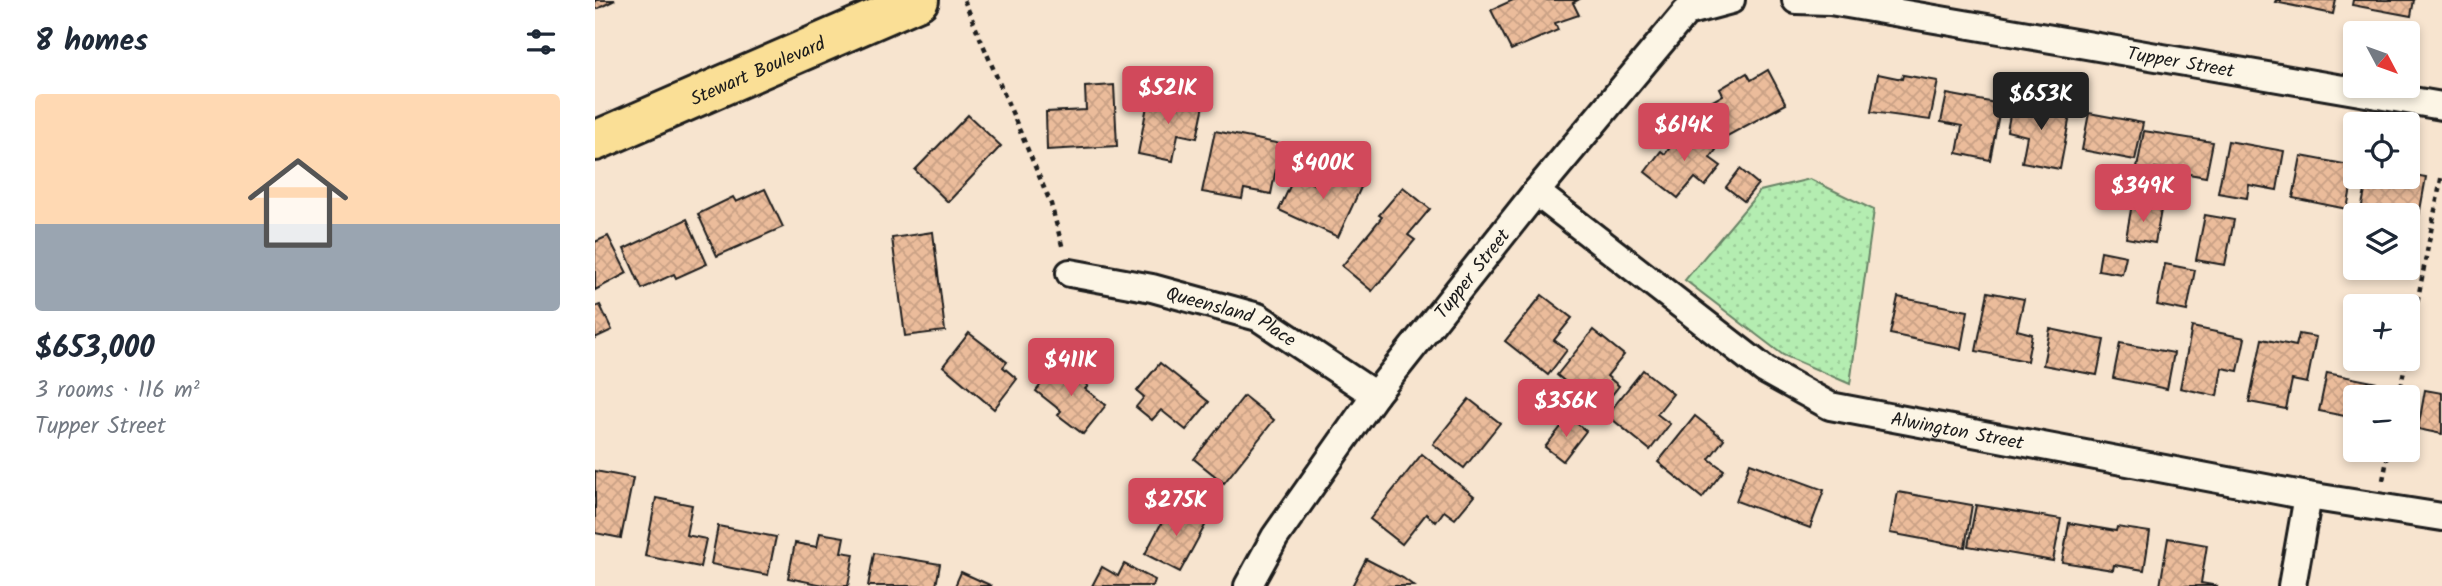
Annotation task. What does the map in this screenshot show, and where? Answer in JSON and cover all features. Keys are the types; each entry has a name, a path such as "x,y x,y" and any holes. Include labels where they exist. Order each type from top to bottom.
{"main road":[{"name":"Stewart Boulevard","path":"595,141 919,0"}],"street":[{"name":"Tupper Street","path":"1248,586 1275,537 1375,395 1684,6 1731,0"},
{"name":"Tupper Street","path":"1796,0 1831,1 2442,106"},
{"name":"Alwington Street","path":"1535,192 1765,370 1830,406 2308,496 2442,517"},
{"name":"Queensland Place","path":"1070,273 1152,288 1258,317 1375,395"},
{"path":"2292,586 2308,496"}],"path":[{"path":"964,0 1051,204 1070,273"},
{"path":"2419,294 2442,174"}],"green space":[{"path":"1810,179 1874,210 1850,384 1783,355 1685,280 1760,191"}],"building":[{"path":"595,0 615,0 595,10"},
{"path":"1513,0 1578,0 1573,3 1579,15 1555,23 1558,30 1511,50 1491,10"},
{"path":"2336,0 2333,14 2275,2"},
{"path":"2353,0 2414,0 2411,16 2352,5"},
{"path":"1768,70 1786,104 1720,140 1702,107 1723,95 1720,89 1747,73 1751,80"},
{"path":"1878,74 1902,79 1903,75 1938,81 1930,120 1871,112"},
{"path":"1114,85 1117,146 1047,150 1046,112 1086,110 1085,87"},
{"path":"1947,94 2001,104 1990,160 1957,153 1962,126 1941,122"},
{"path":"1149,95 1204,105 1197,138 1178,134 1173,161 1138,154"},
{"path":"2013,99 2071,110 2060,169 2022,162 2027,136 2007,131"},
{"path":"2089,113 2143,123 2135,160 2082,150"},
{"path":"968,115 1001,146 948,202 915,170"},
{"path":"1686,126 1716,150 1710,158 1721,166 1705,186 1695,178 1678,198 1645,172 1661,151 1665,154"},
{"path":"1215,131 1281,144 1271,194 1244,189 1242,199 1202,192"},
{"path":"2144,131 2213,142 2206,177 2155,168 2154,172 2137,168"},
{"path":"2228,141 2284,151 2277,190 2249,185 2247,198 2218,193"},
{"path":"2301,156 2343,164 2343,189 2351,189 2348,203 2343,203 2343,208 2293,198"},
{"path":"1329,167 1363,183 1338,237 1279,210 1295,175 1320,187"},
{"path":"1740,169 1758,184 1744,201 1726,187"},
{"path":"2420,176 2426,177 2420,210 2420,203 2362,203 2365,189 2420,189"},
{"path":"1403,187 1430,209 1408,235 1415,240 1372,291 1342,266"},
{"path":"765,189 783,227 717,256 698,214 733,197 736,202"},
{"path":"2132,204 2161,210 2155,243 2126,238"},
{"path":"2205,215 2234,220 2225,265 2196,260"},
{"path":"687,219 707,264 676,278 674,274 642,289 624,249"},
{"path":"933,232 945,331 905,336 892,238"},
{"path":"608,236 627,273 595,290 595,242"},
{"path":"2101,251 2126,256 2122,274 2098,270"},
{"path":"2165,264 2195,270 2187,311 2157,305"},
{"path":"1988,292 2024,299 2017,330 2032,334 2027,361 1976,351"},
{"path":"1542,295 1572,318 1554,340 1567,350 1548,375 1505,341"},
{"path":"1898,297 1968,311 1961,349 1890,334"},
{"path":"600,305 612,330 595,338 595,307"},
{"path":"2192,327 2245,338 2238,371 2222,368 2217,396 2180,388"},
{"path":"2050,329 2104,340 2097,375 2043,365"},
{"path":"1593,330 1624,355 1607,376 1619,386 1600,410 1557,375"},
{"path":"969,333 1007,362 1003,367 1017,379 994,409 943,366"},
{"path":"2299,334 2316,337 2307,383 2292,380 2286,409 2249,402 2262,339 2296,346"},
{"path":"2120,343 2174,353 2167,389 2113,378"},
{"path":"1058,362 1088,386 1085,389 1106,405 1083,434 1058,415 1061,411 1036,391"},
{"path":"1160,363 1209,402 1186,430 1161,410 1152,420 1136,407 1144,397 1137,391"},
{"path":"1643,370 1673,394 1657,414 1670,424 1650,450 1607,415"},
{"path":"2327,373 2383,384 2343,385 2343,416 2319,411"},
{"path":"2425,390 2442,393 2442,434 2420,429"},
{"path":"1244,396 1274,420 1224,483 1194,459"},
{"path":"1469,399 1500,423 1464,468 1433,444"},
{"path":"1695,416 1724,439 1709,459 1724,470 1702,498 1658,462"},
{"path":"1569,417 1586,431 1563,461 1545,447"},
{"path":"1422,454 1474,496 1455,519 1444,511 1436,522 1426,514 1402,544 1370,519"},
{"path":"1750,463 1824,490 1810,528 1736,501"},
{"path":"595,471 633,478 621,538 595,533"},
{"path":"1898,492 1972,505 1965,547 1890,533"},
{"path":"656,498 692,505 686,535 706,539 700,567 645,556"},
{"path":"1172,503 1207,522 1180,572 1145,554"},
{"path":"1976,505 2061,519 2053,561 1968,546"},
{"path":"2069,523 2116,531 2117,527 2150,532 2144,570 2114,565 2113,570 2062,562"},
{"path":"718,526 776,537 768,575 711,564"},
{"path":"820,533 844,537 841,552 854,554 848,586 829,586 788,578 795,543 817,547"},
{"path":"2168,538 2207,545 2201,583 2218,586 2160,586"},
{"path":"874,553 940,564 936,586 868,586"},
{"path":"1366,559 1403,578 1414,586 1352,586"},
{"path":"1124,564 1155,580 1153,586 1092,586 1102,567 1118,576"},
{"path":"961,572 992,586 955,586"}]}
